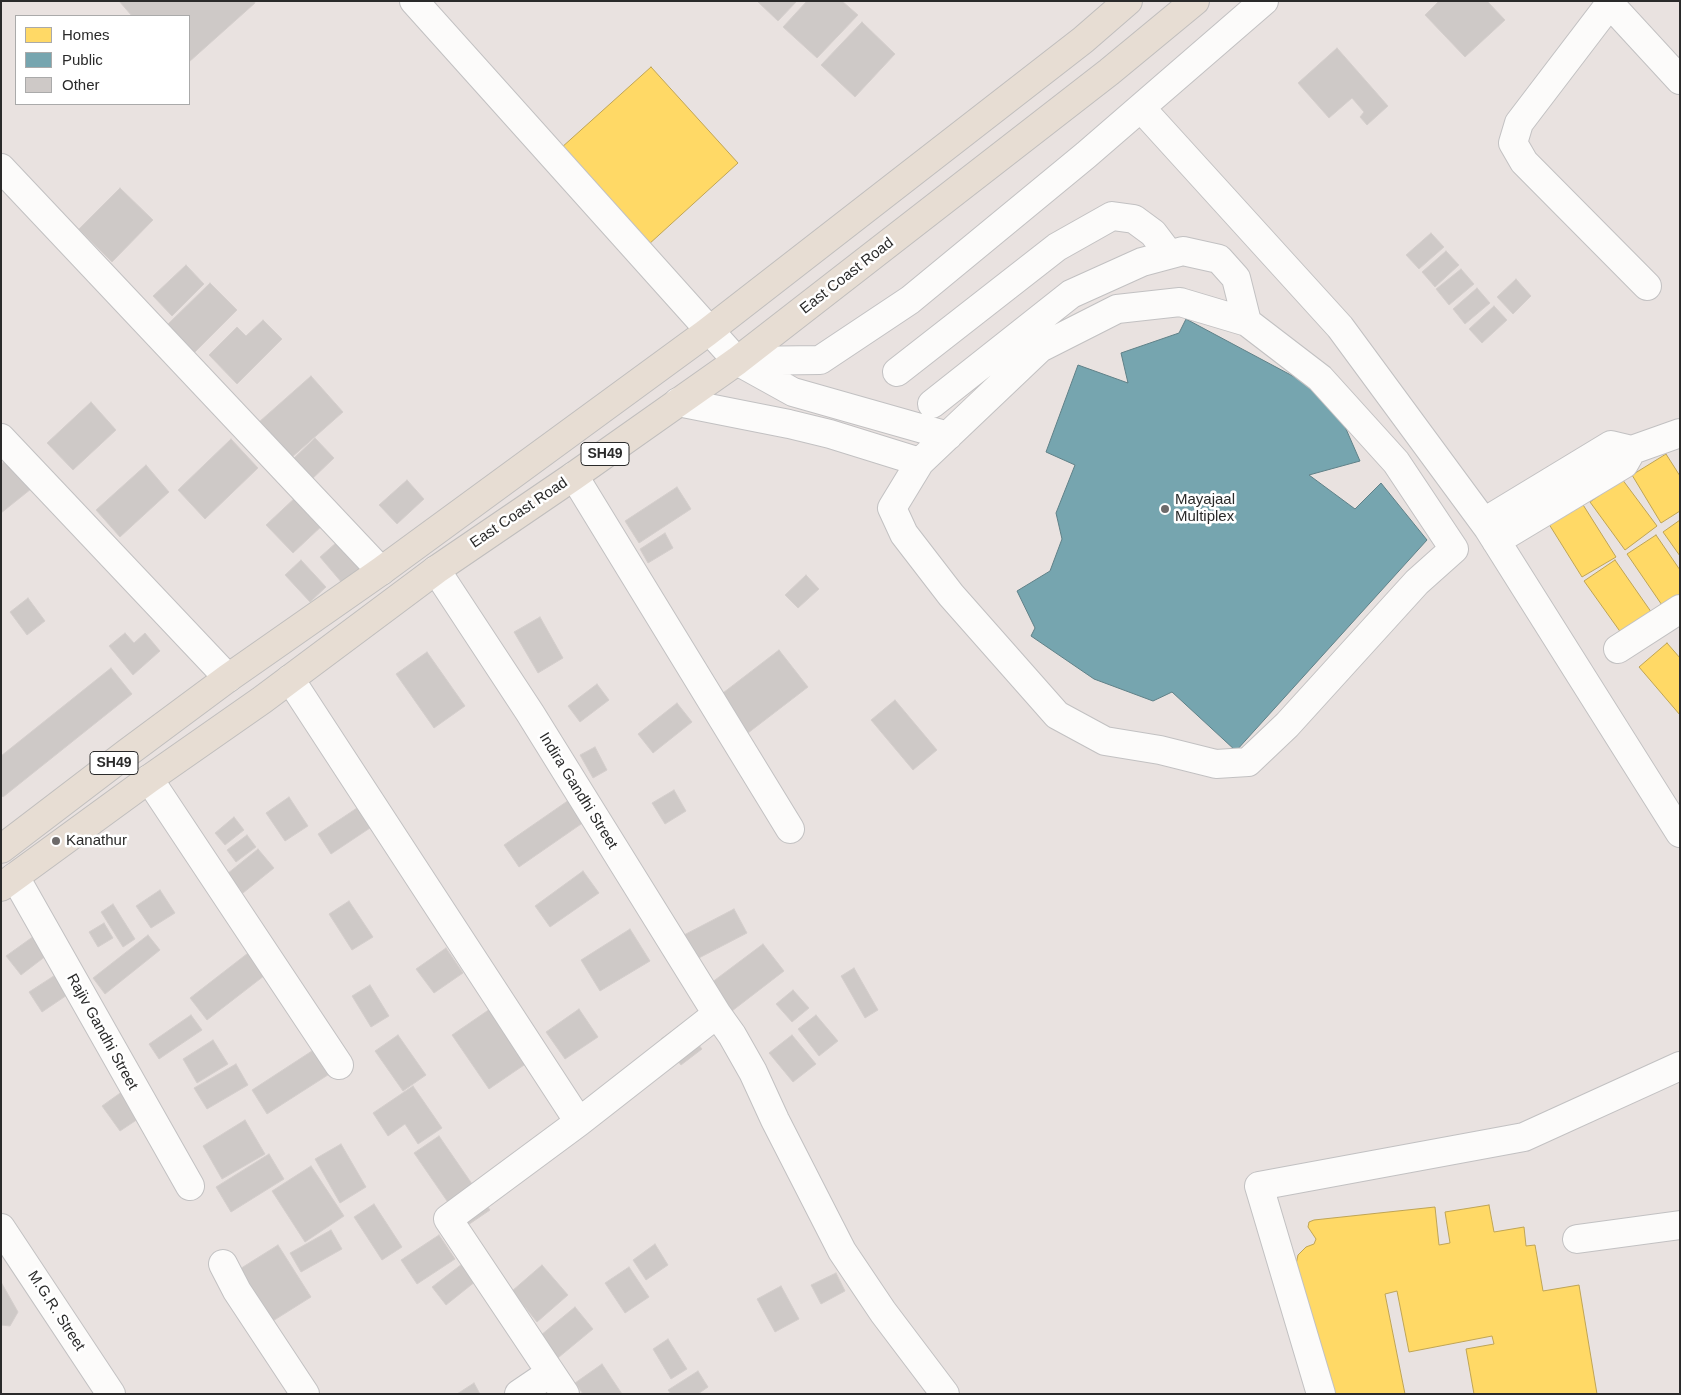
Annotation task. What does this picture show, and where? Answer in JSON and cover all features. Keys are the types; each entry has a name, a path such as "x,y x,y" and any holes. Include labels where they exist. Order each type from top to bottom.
{"main road":[{"name":"SH49","path":"1,850 228,678 381,571 709,330 1083,40 1128,1"},
{"name":"East Coast Road","path":"8,882 290,679 436,570 737,361 1109,72 1195,1"}],"street":[{"path":"414,1 737,361 793,392 948,436"},
{"path":"737,361 820,360 910,300 1141,108 1264,1"},
{"path":"1648,286 1524,162 1513,144 1519,123 1611,2 1680,80"},
{"path":"1141,108 1340,327 1490,530 1680,833"},
{"path":"1,168 381,571"},
{"path":"897,372 1057,247 1112,216 1134,219 1152,233 1169,254"},
{"path":"932,404 1071,294 1142,262 1183,250 1219,259 1236,278 1247,322"},
{"path":"1454,549 1396,462 1320,378 1247,322 1180,302 1117,309 1040,348 920,462 892,508 904,534 952,595 1057,715 1105,741 1160,750 1216,764 1248,762 1287,725 1417,582 1454,549 1490,530 1611,444 1632,450 1680,433"},
{"path":"678,402 830,434 920,462"},
{"path":"1,438 228,678"},
{"path":"574,476 790,829"},
{"name":"Indira Gandhi Street","path":"436,570 530,713 717,1014 732,1035 753,1072 775,1120 842,1251 883,1312 945,1394"},
{"path":"1618,649 1680,609"},
{"path":"290,679 579,1122"},
{"path":"149,779 339,1065"},
{"name":"Rajiv Gandhi Street","path":"8,882 190,1186"},
{"path":"519,1394 558,1383 448,1219 579,1122 717,1014"},
{"path":"1321,1394 1259,1186 1524,1136 1680,1066"},
{"path":"1577,1239 1680,1225"},
{"name":"M.G.R. Street","path":"1,1228 111,1394"},
{"path":"223,1264 236,1291 305,1394"}],"building: Homes":[{"path":"651,67 738,163 648,245 561,148"},
{"path":"1666,454 1680,476 1680,511 1661,523 1632,475"},
{"path":"1622,479 1657,526 1625,550 1590,502"},
{"path":"1580,500 1616,557 1582,577 1547,521"},
{"path":"1680,520 1680,556 1663,532"},
{"path":"1656,535 1680,570 1680,597 1664,608 1627,554"},
{"path":"1615,560 1654,616 1624,637 1584,581"},
{"path":"1667,643 1680,658 1680,715 1639,667"},
{"path":"1489,1205 1494,1232 1524,1227 1526,1246 1535,1245 1543,1291 1579,1285 1597,1394 1474,1394 1466,1349 1494,1344 1492,1336 1409,1352 1397,1291 1385,1294 1405,1394 1323,1394 1296,1264 1298,1255 1306,1247 1314,1244 1316,1239 1308,1227 1309,1222 1435,1207 1439,1245 1450,1243 1445,1212"}],"building: Public":[{"path":"1186,319 1332,397 1360,461 1309,475 1355,509 1381,483 1427,540 1236,751 1172,692 1153,701 1094,679 1031,636 1035,628 1017,591 1050,571 1062,539 1056,513 1075,465 1046,452 1078,365 1128,383 1121,353 1179,333"}],"building: Other":[{"path":"119,1 254,1 255,3 190,61 190,15 131,15"},
{"path":"757,1 797,1 778,21"},
{"path":"807,1 842,1 858,15 817,58 783,27"},
{"path":"1439,1 1487,1 1505,20 1465,57 1425,15"},
{"path":"862,22 895,54 855,97 821,65"},
{"path":"1337,48 1388,106 1367,125 1360,117 1364,112 1352,98 1329,118 1298,83"},
{"path":"120,188 153,220 112,262 79,229"},
{"path":"1431,233 1444,247 1419,269 1406,255"},
{"path":"1446,251 1459,265 1435,287 1422,272"},
{"path":"186,265 204,284 172,316 153,296"},
{"path":"1461,269 1474,284 1449,305 1436,289"},
{"path":"1516,279 1531,296 1513,314 1497,297"},
{"path":"210,283 237,310 193,354 166,326"},
{"path":"1477,288 1490,303 1465,324 1453,309"},
{"path":"1494,306 1507,320 1482,343 1469,329"},
{"path":"263,320 282,339 237,384 209,355 237,327 246,336"},
{"path":"311,376 343,412 291,458 259,422"},
{"path":"91,402 116,430 73,470 47,443"},
{"path":"315,438 334,458 310,481 291,461"},
{"path":"231,439 258,468 205,519 178,490"},
{"path":"12,456 36,485 1,513 1,464"},
{"path":"146,465 169,492 120,537 96,510"},
{"path":"407,480 424,499 397,524 379,505"},
{"path":"677,487 691,509 639,543 625,521"},
{"path":"298,495 325,523 293,553 266,525"},
{"path":"665,533 673,548 648,563 640,549"},
{"path":"337,542 371,583 354,597 320,557"},
{"path":"301,560 326,587 310,602 285,575"},
{"path":"806,575 819,589 798,608 785,595"},
{"path":"28,598 45,621 27,635 10,612"},
{"path":"540,617 563,658 538,673 514,632"},
{"path":"125,633 134,643 145,633 160,651 133,675 109,646"},
{"path":"779,650 808,687 748,733 719,696"},
{"path":"427,652 465,706 434,728 396,674"},
{"path":"111,668 132,694 3,797 1,795 1,756"},
{"path":"597,684 609,700 580,722 568,706"},
{"path":"895,700 937,750 913,770 871,720"},
{"path":"677,703 692,722 653,753 638,734"},
{"path":"595,747 607,770 593,778 580,755"},
{"path":"674,790 686,811 665,824 652,803"},
{"path":"289,797 308,826 285,841 266,813"},
{"path":"569,800 584,822 519,867 504,845"},
{"path":"357,808 370,828 331,854 318,834"},
{"path":"234,817 244,830 225,845 215,833"},
{"path":"247,835 256,847 236,862 227,850"},
{"path":"258,849 274,868 243,893 227,874"},
{"path":"583,871 599,893 550,927 535,906"},
{"path":"160,890 175,913 151,928 136,906"},
{"path":"349,901 373,937 352,950 329,914"},
{"path":"113,904 135,939 123,947 101,912"},
{"path":"734,909 747,933 697,959 684,935"},
{"path":"104,923 113,938 98,947 89,932"},
{"path":"630,929 650,961 600,991 581,960"},
{"path":"41,931 55,949 21,975 6,956"},
{"path":"148,935 160,950 105,994 93,978"},
{"path":"763,944 784,971 732,1011 711,983"},
{"path":"446,948 463,973 434,993 416,969"},
{"path":"252,950 269,972 207,1020 190,998"},
{"path":"854,968 878,1010 865,1018 841,976"},
{"path":"63,970 76,989 42,1012 29,992"},
{"path":"370,985 389,1016 371,1027 352,996"},
{"path":"793,990 809,1008 792,1022 776,1004"},
{"path":"490,1009 527,1063 489,1089 452,1035"},
{"path":"579,1009 598,1037 565,1059 546,1032"},
{"path":"191,1015 202,1030 159,1059 149,1044"},
{"path":"816,1015 838,1041 819,1056 798,1029"},
{"path":"682,1024 702,1049 681,1065 661,1039"},
{"path":"398,1035 426,1075 403,1091 375,1051"},
{"path":"792,1035 816,1064 793,1082 769,1053"},
{"path":"213,1040 228,1064 197,1083 183,1059"},
{"path":"315,1049 331,1073 267,1114 252,1090"},
{"path":"236,1064 248,1085 207,1109 194,1088"},
{"path":"413,1086 442,1128 418,1144 405,1124 388,1136 373,1113"},
{"path":"123,1091 141,1117 120,1131 102,1106"},
{"path":"245,1120 265,1154 222,1179 203,1146"},
{"path":"439,1136 490,1210 465,1227 414,1153"},
{"path":"341,1144 366,1187 340,1203 315,1159"},
{"path":"269,1154 284,1179 231,1212 216,1187"},
{"path":"311,1166 344,1216 305,1242 272,1191"},
{"path":"374,1204 402,1247 382,1260 354,1217"},
{"path":"331,1230 342,1249 301,1272 290,1253"},
{"path":"439,1235 455,1259 417,1284 401,1260"},
{"path":"655,1244 668,1265 646,1280 633,1260"},
{"path":"278,1245 311,1297 268,1324 235,1272"},
{"path":"462,1264 476,1281 446,1305 432,1287"},
{"path":"542,1265 568,1295 537,1322 512,1291"},
{"path":"629,1267 649,1297 625,1313 605,1283"},
{"path":"836,1273 845,1291 821,1304 811,1285"},
{"path":"1,1282 18,1312 10,1326 1,1325"},
{"path":"781,1286 799,1319 775,1332 757,1299"},
{"path":"575,1307 593,1329 553,1362 535,1340"},
{"path":"668,1339 687,1369 671,1379 653,1349"},
{"path":"602,1364 622,1394 583,1394 575,1383"},
{"path":"698,1371 708,1387 698,1394 671,1394 668,1390"},
{"path":"474,1383 480,1394 457,1394"}],"place":[{"name":"Mayajaal Multiplex","path":"1165,509"},
{"name":"Kanathur","path":"56,841"}]}
